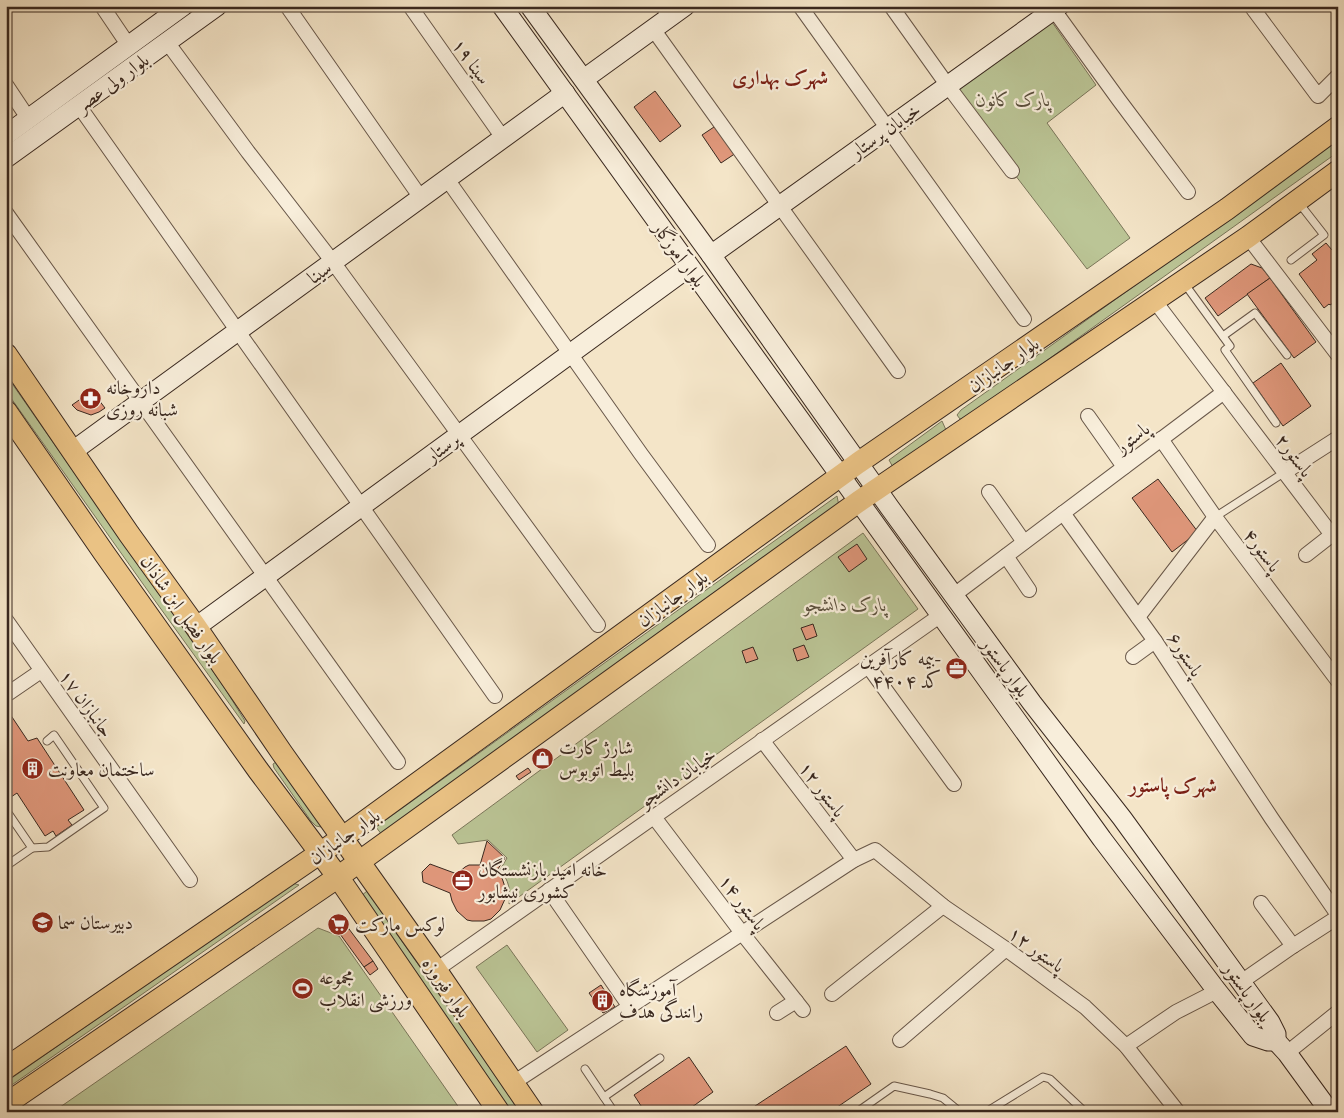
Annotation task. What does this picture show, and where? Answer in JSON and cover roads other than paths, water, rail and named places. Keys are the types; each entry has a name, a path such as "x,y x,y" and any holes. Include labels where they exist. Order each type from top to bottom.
{"main road":[{"name":"بلوار جانبازان","path":"6,1068 321,853 858,463 1227,208 1338,127"},
{"name":"بلوار جانبازان","path":"6,1104 359,863 876,489 1248,237 1338,171"},
{"name":"بلوار فضل ابن شاذان","path":"6,354 129,534 196,627 359,863"},
{"path":"947,402 949,421 956,428 965,429"},
{"name":"بلوار فضل ابن شاذان","path":"6,411 14,431 104,553 258,770 338,877"},
{"path":"258,770 282,753"},
{"name":"بلوار فیروزه","path":"359,863 436,970 533,1112"},
{"name":"بلوار فیروزه","path":"338,877 498,1112"}],"street":[{"path":"102,6 129,46"},
{"name":"بلوار ولی عصر","path":"6,135 183,6"},
{"name":"بلوار ولی عصر","path":"6,158 217,6"},
{"path":"287,6 421,198"},
{"name":"سینا ۱۹","path":"410,6 504,138"},
{"name":"بلوار آموزگار","path":"502,6 858,502"},
{"name":"بلوار آموزگار","path":"530,6 711,254 876,489"},
{"path":"800,6 1024,320"},
{"path":"891,6 1012,171"},
{"path":"1251,6 1318,96 1338,76"},
{"path":"1055,8 1119,100 1188,192"},
{"name":"خیابان پرستار","path":"711,254 1055,8"},
{"path":"584,79 652,29 673,10"},
{"path":"652,29 898,371"},
{"path":"167,42 248,152 333,262 598,625"},
{"path":"6,85 28,118"},
{"name":"سینا","path":"73,451 564,93"},
{"path":"79,106 495,696"},
{"path":"447,179 641,454 708,545"},
{"path":"6,213 398,762"},
{"path":"1248,237 1338,355"},
{"name":"پرستار","path":"196,627 689,266"},
{"name":"پاستور۲","path":"1154,300 1285,472 1335,532"},
{"name":"پاستور","path":"954,595 1224,392"},
{"path":"1088,416 1124,466"},
{"path":"1285,472 1338,438"},
{"name":"پاستور۴","path":"1161,439 1215,517 1336,673"},
{"name":"بلوار پاستور","path":"876,489 1032,702 1122,818 1270,1022 1281,1047"},
{"path":"989,492 1024,542"},
{"name":"بلوار پاستور","path":"858,502 1102,839 1217,990 1253,1036 1281,1047"},
{"name":"پاستور۶","path":"1063,513 1155,641 1338,916"},
{"path":"1138,617 1215,517"},
{"path":"1306,556 1335,532"},
{"path":"1006,556 1029,590"},
{"name":"خیابان دانشجو","path":"436,970 941,615"},
{"name":"جانبازان ۱۷","path":"6,620 190,880"},
{"path":"1133,657 1155,641"},
{"path":"868,666 954,784"},
{"path":"6,696 42,671"},
{"path":"1014,716 1032,702"},
{"name":"پاستور ۱۲","path":"762,740 854,860"},
{"name":"پاستور ۱۴","path":"654,816 742,934 799,1005 776,1013"},
{"name":"۱۲ پاستور","path":"854,860 875,850 943,906 1006,949 1085,1008 1126,1046 1178,1112"},
{"path":"513,1083 854,860"},
{"path":"549,890 630,1006"},
{"path":"1261,903 1293,946"},
{"path":"832,994 943,906"},
{"path":"1241,982 1338,916"},
{"path":"900,1040 1006,949"},
{"path":"1126,1046 1176,1012 1217,990"},
{"path":"1330,1112 1281,1047 1338,1012"}],"lane":[{"path":"1291,260 1324,236 1297,201"},
{"path":"1182,281 1230,346 1225,350 1276,423"},
{"path":"1222,336 1255,313 1287,356"},
{"path":"1215,517 1285,472"},
{"path":"6,866 32,848 48,847 104,808 54,735 47,741"},
{"path":"6,810 32,848"},
{"path":"604,1097 660,1058"},
{"path":"585,1069 614,1112"},
{"path":"986,1112 1043,1077 1050,1079 1085,1112"},
{"path":"857,1112 894,1086 943,1098 960,1112"}],"place":[{"name":"داروخانه شبانه روزی","path":"90,398"},
{"name":"بیمه کارآفرین- کد ۴۴۰۴","path":"957,669"},
{"name":"شارژ کارت بلیط اتوبوس","path":"543,758"},
{"name":"ساختمان معاونت","path":"32,769"},
{"name":"خانه امید بازنشستگان کشوری نیشابور","path":"462,880"},
{"name":"دبیرستان سما","path":"42,922"},
{"name":"لوکس مارکت","path":"339,924"},
{"name":"مجموعه ورزشی انقلاب","path":"303,988"},
{"name":"آموزشگاه رانندگی هدف","path":"603,1000"}],"district":[{"name":"شهرک بهداری","path":"780,76"},
{"name":"شهرک پاستور","path":"1173,784"}],"park label":[{"name":"پارک کانون","path":"1013,99"},
{"name":"پارک دانشجو","path":"845,604"}]}
